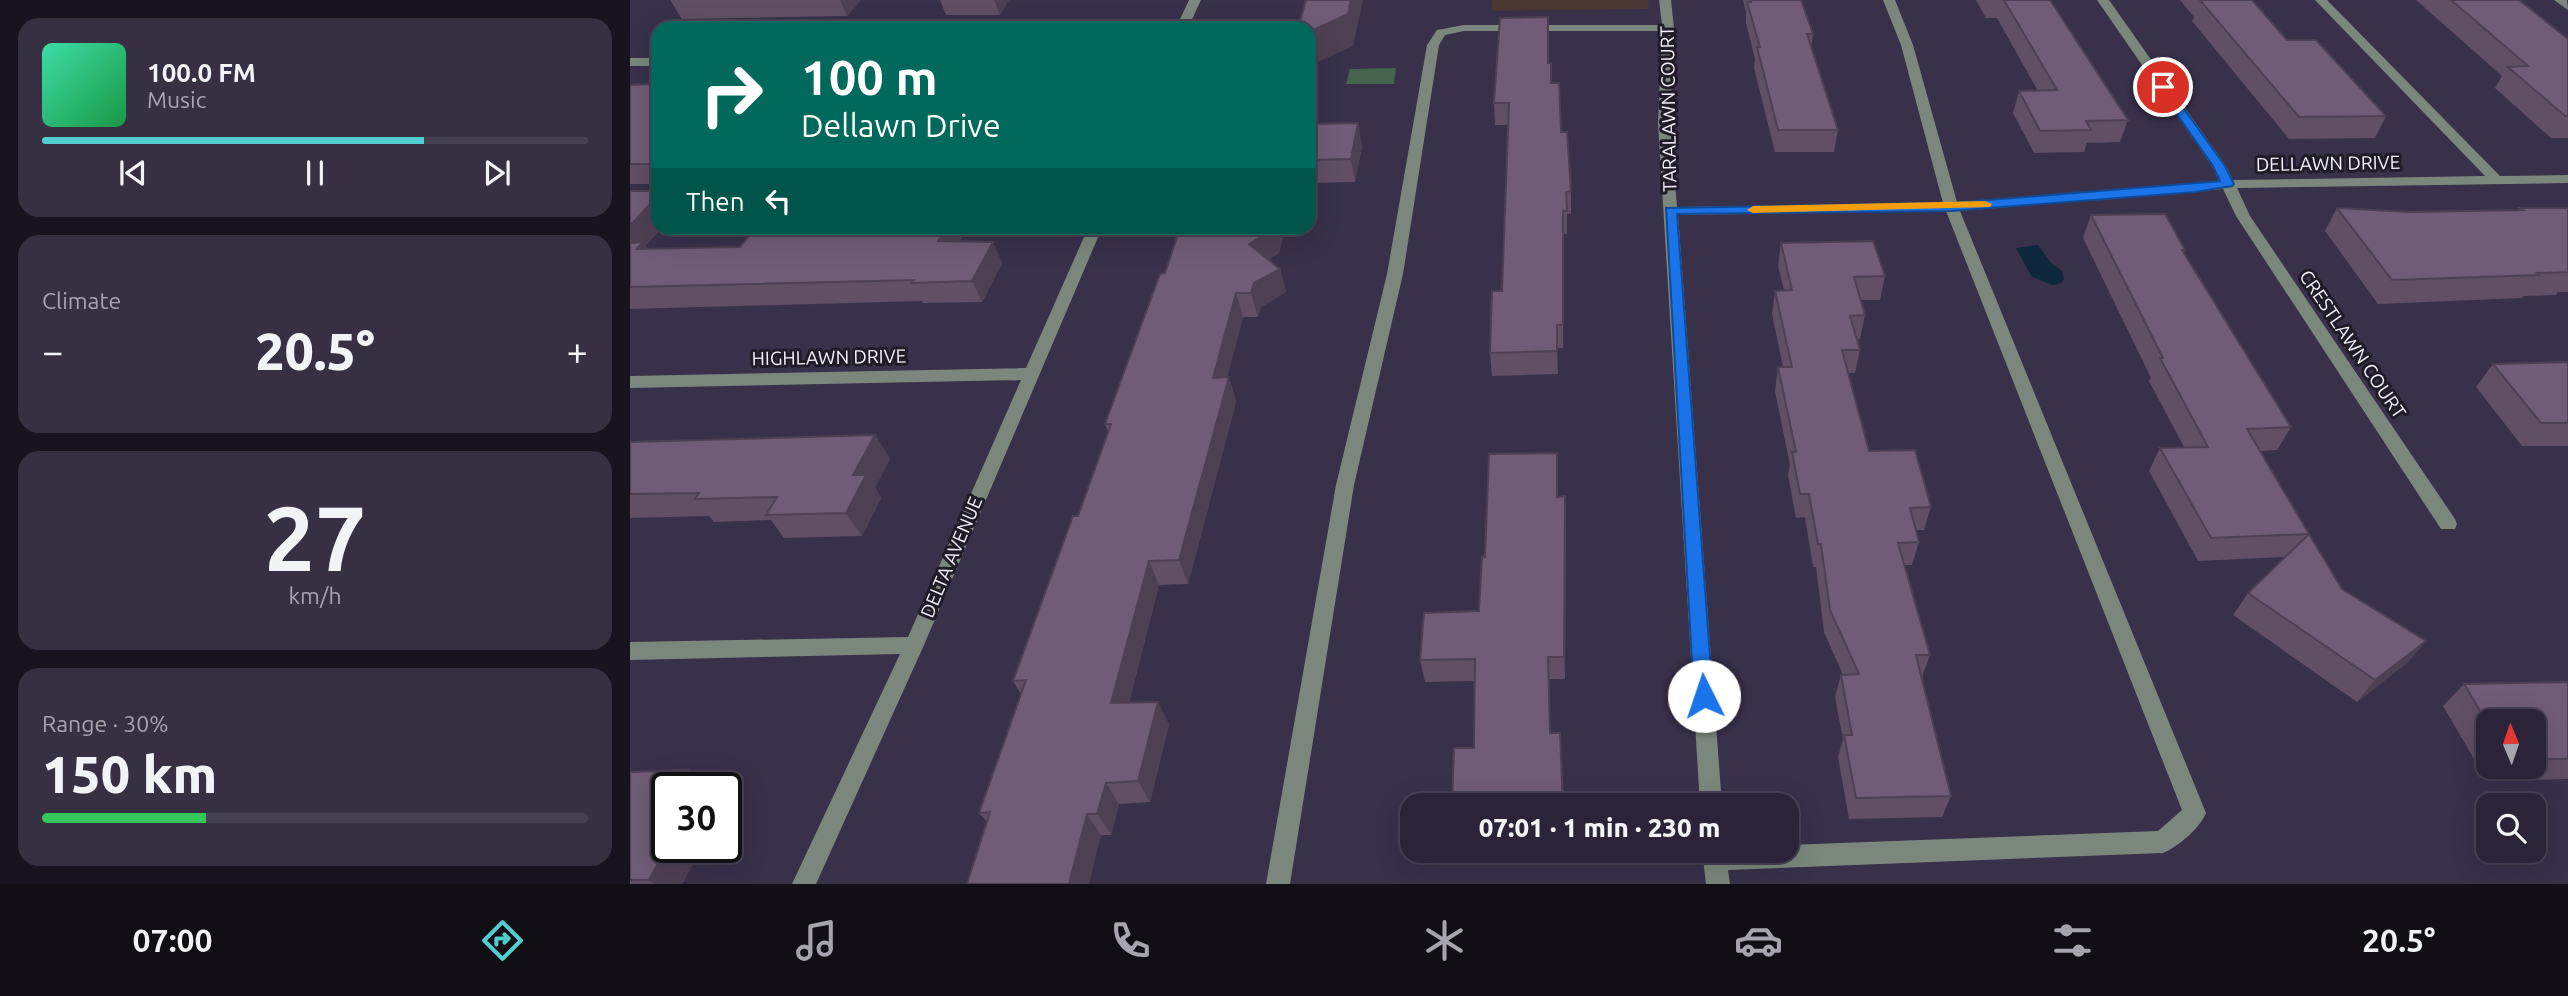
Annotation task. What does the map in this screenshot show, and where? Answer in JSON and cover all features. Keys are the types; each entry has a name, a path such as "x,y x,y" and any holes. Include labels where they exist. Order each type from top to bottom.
{"street":[{"path":"1185,21 1195,0"},
{"name":"TARALAWN COURT","path":"1665,0 1668,28 1664,123 1710,793"},
{"path":"1799,853 2163,842 2195,813 1951,207 1907,45 1889,0"},
{"name":"CRESTLAWN COURT","path":"2103,0 2219,166 2243,216 2448,524"},
{"path":"2321,0 2496,180"},
{"path":"2560,0 2568,7"},
{"path":"1278,884 1345,485 1395,274 1433,45 1441,32 1464,28 1668,28"},
{"path":"630,62 651,62"},
{"name":"DELLAWN DRIVE","path":"1670,211 1951,207 2195,189 2228,184 2568,179"},
{"name":"DELTA AVENUE","path":"804,884 914,645 1029,374 1092,235"},
{"name":"HIGHLAWN DRIVE","path":"630,382 1029,374"},
{"path":"630,651 914,645"},
{"path":"1716,863 1718,884"}],"shaded area":[{"path":"1492,0 1648,0 1649,9 1492,11"}],"green space":[{"path":"1396,68 1394,84 1346,84 1350,69"}],"water":[{"path":"2038,245 2051,263 2062,271 2064,279 2061,283 2053,285 2032,277 2016,248"}],"building":[{"path":"1306,0 1351,0 1348,14 1316,29 1316,21 1300,21"},
{"path":"1801,0 1813,34 1807,34 1838,130 1778,130 1747,2"},
{"path":"2004,0 2050,0 2128,120 2086,121 2091,130 2040,131 2019,91 2057,90"},
{"path":"2200,0 2252,0 2287,40 2316,40 2386,116 2299,117"},
{"path":"2451,0 2519,0 2568,39 2568,116 2508,67 2528,66"},
{"path":"1548,17 1548,63 1551,63 1551,83 1559,83 1561,132 1567,132 1571,191 1566,192 1567,211 1563,211 1563,325 1557,325 1557,351 1490,353 1492,291 1502,291 1509,103 1494,103 1500,18"},
{"path":"651,84 649,164 630,164 630,85"},
{"path":"1358,123 1351,159 1316,160 1316,124"},
{"path":"630,191 651,191 651,203 630,226"},
{"path":"2337,208 2410,212 2568,208 2568,272 2392,280"},
{"path":"2165,214 2185,250 2182,250 2291,427 2247,429 2309,534 2211,538 2160,448 2208,447 2160,358 2163,358 2091,215"},
{"path":"750,235 942,235 938,241 993,242 972,281 630,287 630,243 643,242 637,249 740,247"},
{"path":"1178,235 1263,235 1249,244 1280,269 1254,283 1251,293 1236,293 1213,378 1229,377 1179,560 1149,561 1111,703 1158,702 1138,781 1106,783 1097,814 1087,814 1069,884 967,884 990,812 979,813 1026,680 1013,681 1073,516 1078,516 1111,424 1105,424 1160,274 1165,273"},
{"path":"1873,241 1885,276 1854,277 1865,315 1850,316 1860,350 1842,350 1869,451 1915,450 1931,507 1910,508 1919,542 1898,543 1930,655 1916,655 1951,796 1856,798 1844,735 1852,735 1841,675 1859,674 1830,610 1821,544 1818,544 1809,494 1800,494 1792,452 1796,452 1778,367 1792,367 1775,291 1792,290 1781,243"},
{"path":"2568,362 2568,423 2541,423 2493,364"},
{"path":"875,435 853,475 866,475 846,513 766,515 777,497 695,499 699,493 630,494 630,442"},
{"path":"1557,453 1557,497 1565,496 1564,657 1548,657 1550,733 1560,733 1562,793 1452,793 1454,748 1474,748 1475,659 1420,660 1424,613 1479,611 1482,557 1485,557 1489,454"},
{"path":"2309,534 2342,589 2426,641 2375,680 2248,593"},
{"path":"2568,682 2568,759 2546,759 2546,709 2479,709 2464,684"},
{"path":"688,770 651,772 651,863 658,863 649,880 630,880 630,772"}],"slow traffic":[{"path":"1753,210 1951,207 1985,204"}],"route":[{"path":"1704,696 1670,211 1951,207 2195,189 2228,184 2219,166 2163,87"}]}
